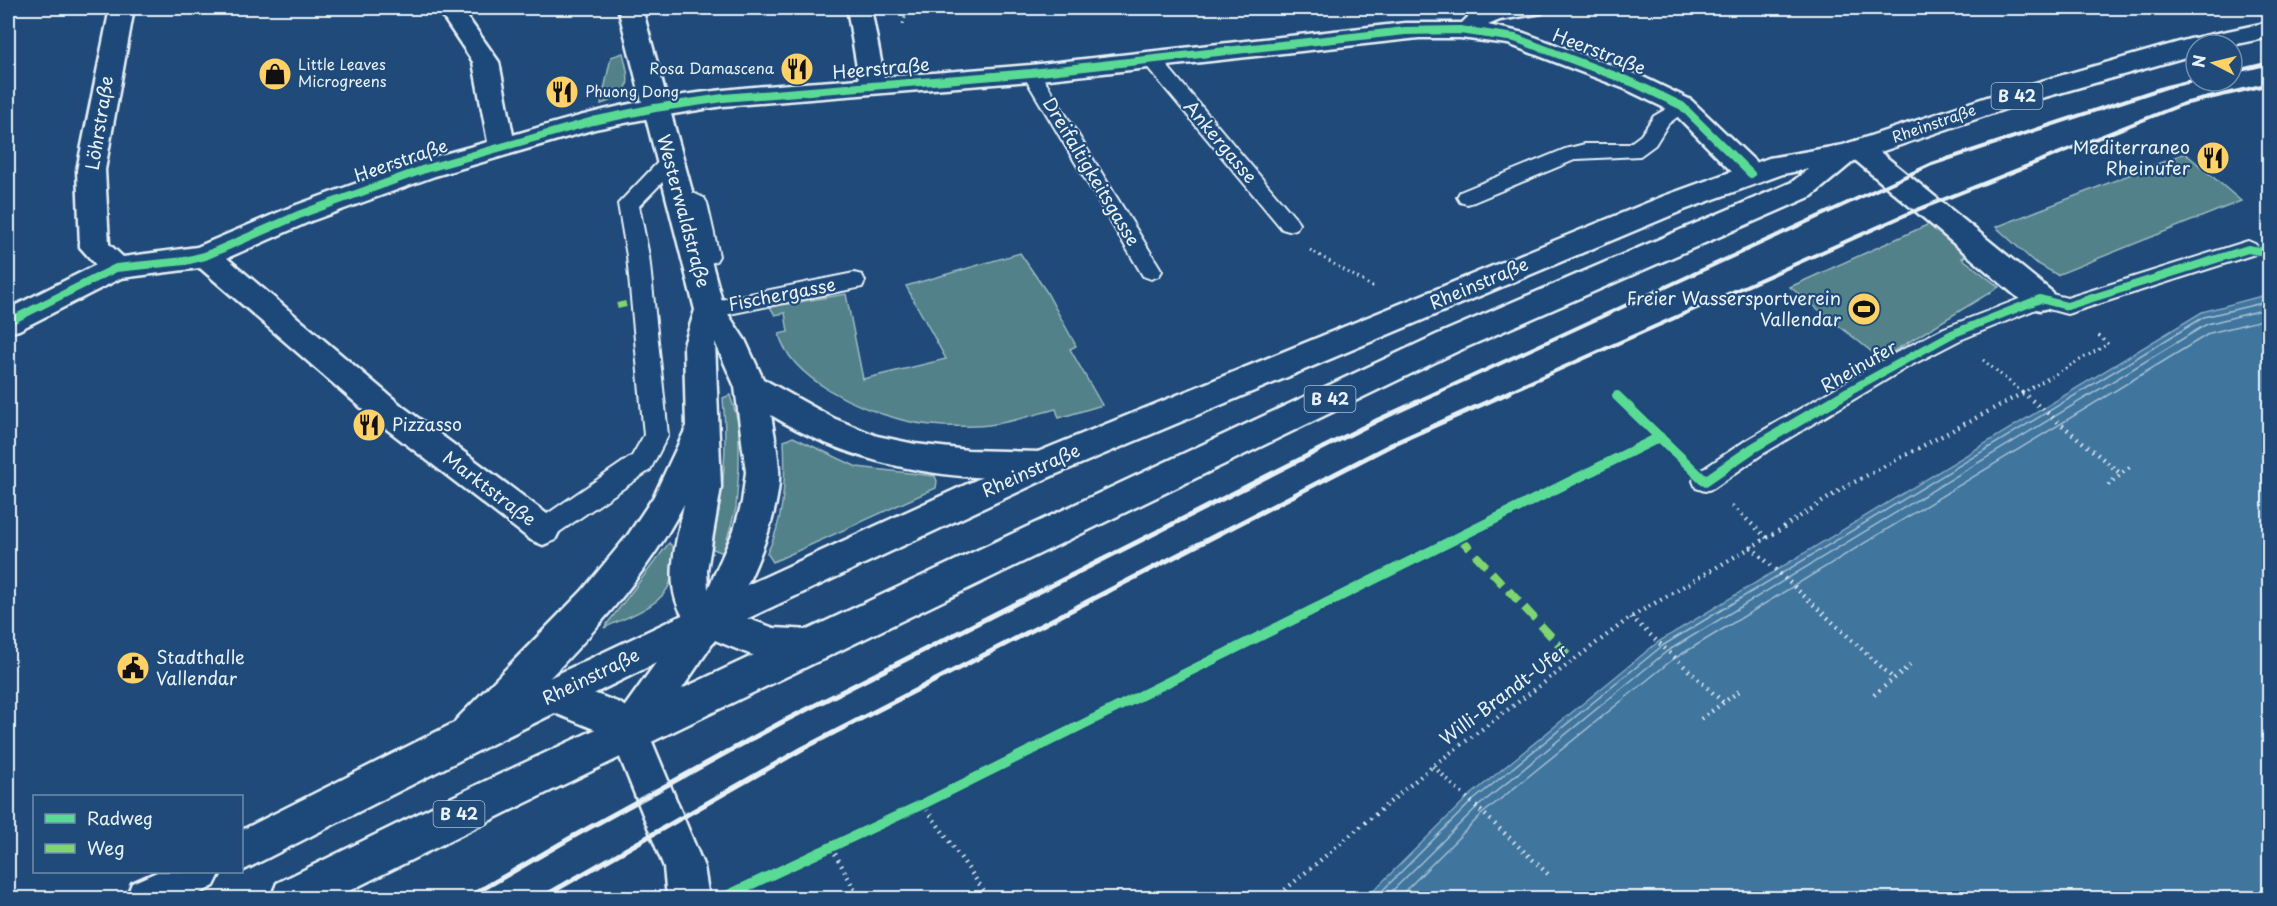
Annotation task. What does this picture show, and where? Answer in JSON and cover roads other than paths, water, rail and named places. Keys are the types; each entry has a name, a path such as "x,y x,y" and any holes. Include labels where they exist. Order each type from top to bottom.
{"main road":[{"name":"Löhrstraße","path":"116,268 95,247 91,170 122,8"},
{"path":"449,8 486,62 502,145"},
{"name":"Westerwaldstraße","path":"628,733 708,620 738,565 759,502 762,472 751,387 730,340 710,310 630,8"},
{"path":"859,8 873,86"},
{"path":"1470,30 1475,21 1484,17 1533,8"},
{"name":"Rheinstraße","path":"2244,35 2270,29"},
{"name":"Heerstraße","path":"8,322 116,268 185,261 205,256 301,214 424,169 502,145 593,121 655,108 723,99 1031,74 1405,31 1470,30 1515,38 1634,83 1682,106 1751,174"},
{"name":"Rheinstraße","path":"243,849 468,736 708,620 1040,466 1674,203 1779,165 1853,152 2005,99 2184,49"},
{"path":"1853,152 2053,303"},
{"name":"Rheinstraße","path":"292,898 628,733 1447,343 1802,189 1853,152"},
{"name":"Marktstraße","path":"205,256 391,415 543,530"},
{"name":"Westerwaldstraße","path":"708,620 697,607 690,589 689,570 704,487 699,345 710,310"},
{"path":"751,387 814,425 848,439 898,454 954,461 1040,466"},
{"path":"468,736 598,600 638,549 680,480 703,423"},
{"path":"708,620 745,636 774,644 812,647"},
{"path":"553,695 607,716 628,733 684,867 688,898"},
{"path":"147,898 198,873"}],"lane":[{"name":"Ankergasse","path":"1151,59 1289,224"},
{"name":"Dreifaltigkeitsgasse","path":"1031,74 1150,271"},
{"path":"1467,197 1572,154 1585,151 1633,151 1648,140 1661,120 1682,106"},
{"name":"Marktstraße","path":"543,530 641,463 656,435 638,256 628,204 671,160"},
{"name":"Rheinufer","path":"1705,481 1754,448 1859,385 1952,334 2053,303 2248,249"},
{"name":"Fischergasse","path":"710,310 854,281"}],"water":[{"path":"2269,294 2269,898 1366,898 1467,798 1658,642 2202,312"}],"railway":[{"path":"2244,69 2270,63"},
{"path":"1436,393 1932,164 2184,83"},
{"path":"1506,393 1912,212 2183,104 2270,84"},
{"path":"467,898 574,836 784,721 1378,420 1439,392"},
{"path":"541,898 802,749 1395,443 1510,392"}],"place":[{"name":"Rosa Damascena","path":"797,69"},
{"name":"Little Leaves Microgreens","path":"275,74"},
{"name":"Phuong Dong","path":"562,92"},
{"name":"Mediterraneo Rheinufer","path":"2213,158"},
{"name":"Freier Wassersportverein Vallendar","path":"1864,309"},
{"name":"Pizzasso","path":"369,425"},
{"name":"Stadthalle Vallendar","path":"133,668"}]}
